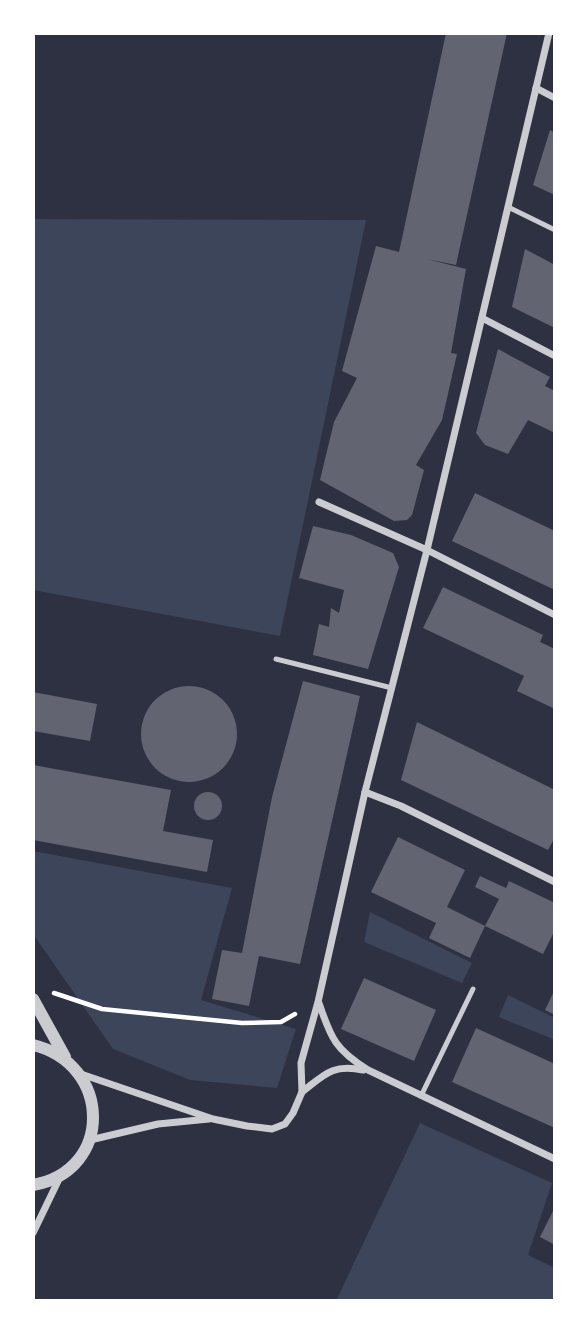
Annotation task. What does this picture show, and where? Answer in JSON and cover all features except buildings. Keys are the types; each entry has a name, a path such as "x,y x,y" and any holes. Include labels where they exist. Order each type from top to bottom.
{"street":[{"path":"81,1074 213,1119 264,1128 280,1126 293,1113 302,1092 301,1063 318,1002 365,792 427,550 549,33"},
{"path":"536,88 555,98"},
{"path":"482,318 555,356"},
{"path":"319,502 427,550 555,615"},
{"path":"365,792 401,806 555,882"},
{"path":"33,999 65,1058 81,1074 92,1095 94,1118 90,1140 78,1160 61,1175 33,1185"},
{"path":"318,1002 332,1040 344,1055 421,1096 555,1158"},
{"path":"33,1045 65,1058"},
{"path":"302,1092 330,1069 345,1066 368,1070"},
{"path":"90,1140 158,1124 213,1119"},
{"path":"33,1233 61,1175"}],"lane":[{"path":"508,207 555,230"},
{"path":"276,659 392,688"},
{"path":"421,1096 473,989"}],"path":[{"path":"45,990 102,1009 242,1023 281,1021 318,1002"}],"shaded area":[{"path":"33,219 366,220 280,636 33,590"},
{"path":"33,851 232,888 201,1000 296,1029 277,1088 190,1080 113,1049 33,934"},
{"path":"370,912 472,963 462,983 364,942"},
{"path":"508,995 555,1018 555,1040 499,1017"},
{"path":"420,1123 552,1183 528,1255 555,1268 555,1301 336,1301"}]}
